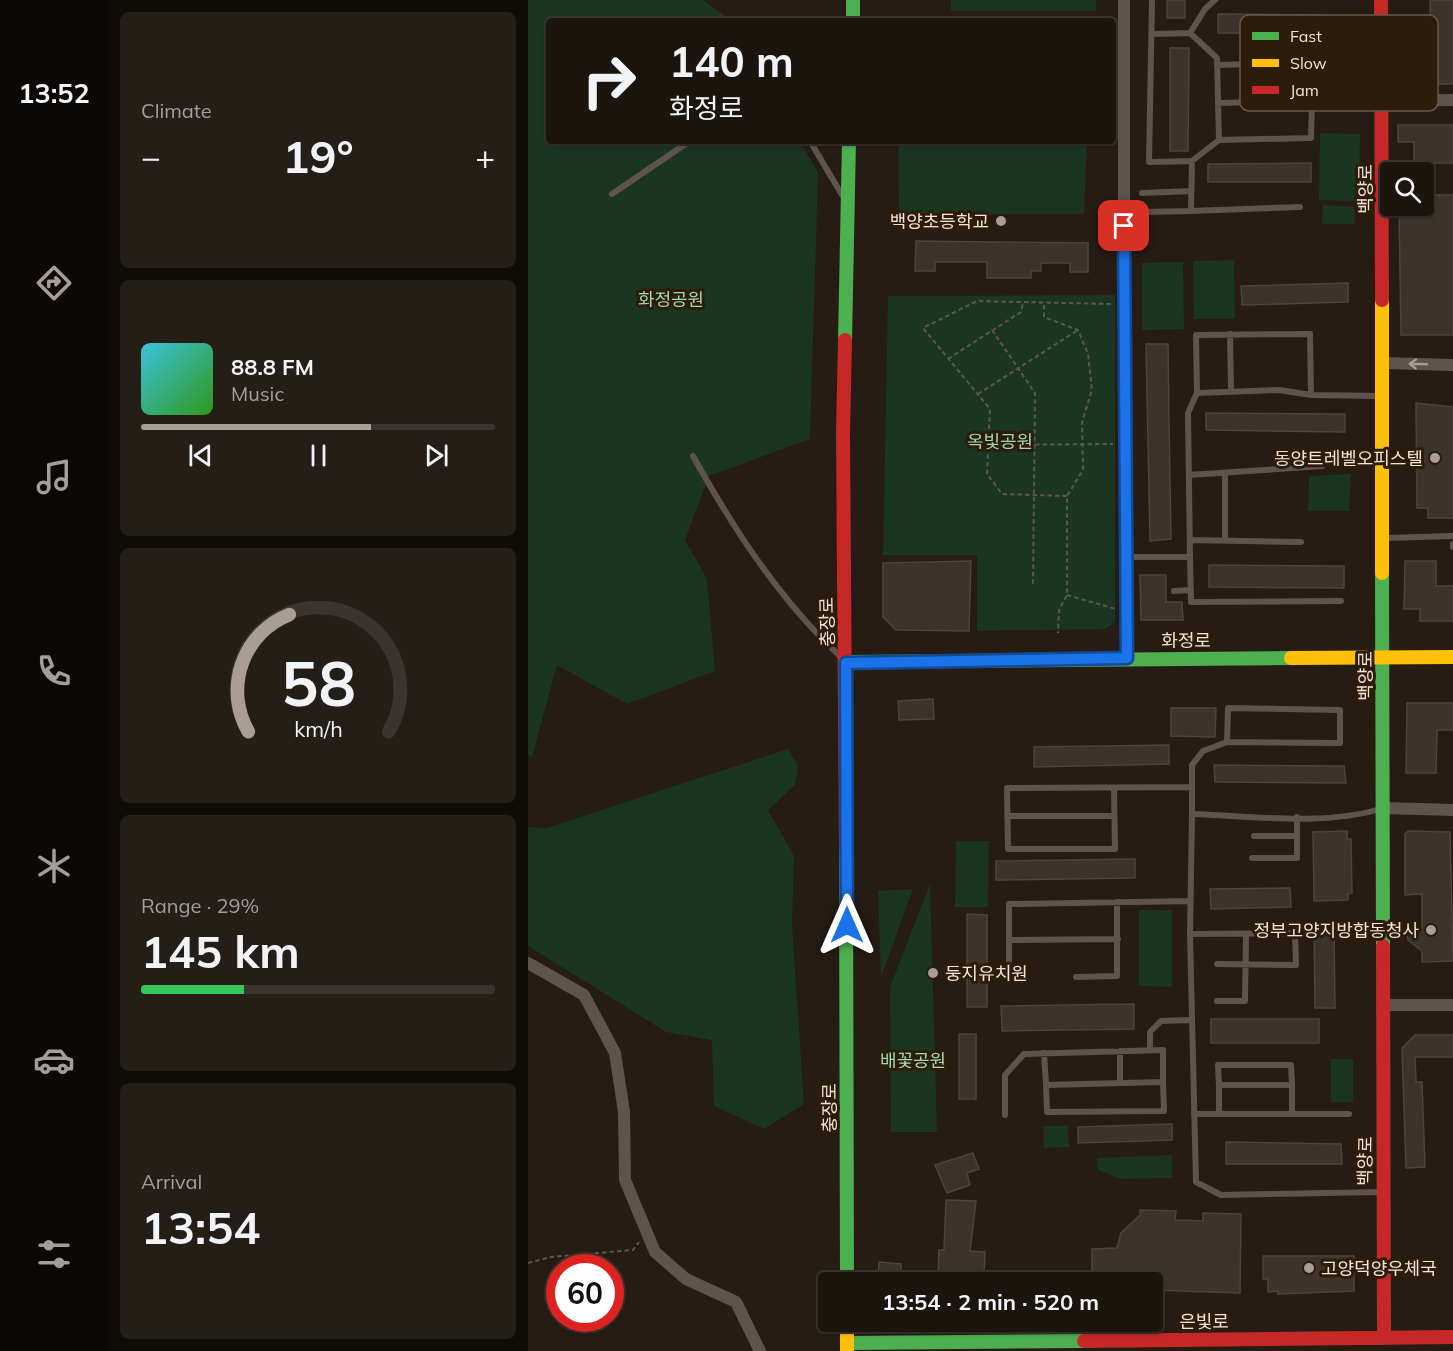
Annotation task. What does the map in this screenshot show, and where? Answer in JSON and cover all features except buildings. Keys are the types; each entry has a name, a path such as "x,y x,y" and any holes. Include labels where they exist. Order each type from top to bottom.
{"main road":[{"path":"853,0 853,18"},
{"name":"백양로","path":"1381,0 1381,15"},
{"name":"백양로","path":"1383,111 1384,1344"},
{"name":"충장로","path":"847,1272 846,663 843,432 849,144"},
{"name":"화정로","path":"846,663 1127,658 1453,657"},
{"path":"843,1348 845,1332"},
{"name":"은빛로","path":"843,1348 1384,1344 1449,1336"}],"street":[{"path":"1124,0 1127,658"},
{"path":"1438,99 1453,99"},
{"path":"1383,363 1453,365"},
{"path":"1383,808 1453,810"},
{"path":"528,963 584,995 615,1053 624,1112 625,1180 655,1252 686,1279 736,1302 760,1351"},
{"path":"1382,1005 1453,1005"},
{"path":"1445,1351 1449,1336"}],"lane":[{"path":"1152,0 1149,162 1192,161 1219,140 1311,138 1312,111"},
{"path":"1190,33 1205,9 1215,0"},
{"path":"1152,34 1190,33 1217,58 1219,140"},
{"path":"1217,65 1240,64"},
{"path":"1218,103 1240,103"},
{"path":"612,194 686,144"},
{"path":"812,144 847,203"},
{"path":"1191,211 1192,161"},
{"path":"1142,193 1191,191"},
{"path":"1142,212 1300,207"},
{"path":"1311,395 1310,334 1196,334 1197,393 1188,413 1191,602 1341,601"},
{"path":"1230,334 1232,390"},
{"path":"1197,393 1279,390 1311,395 1383,396"},
{"path":"693,456 730,523 817,636 846,663"},
{"path":"1189,476 1322,466"},
{"path":"1225,473 1226,541"},
{"path":"1383,538 1453,536"},
{"path":"1190,540 1301,542"},
{"path":"1126,557 1190,557"},
{"path":"1174,591 1191,590"},
{"path":"1227,742 1228,708 1340,710 1340,743 1227,742 1203,751 1192,765 1190,934 1196,1182 1221,1195 1383,1192"},
{"path":"1114,788 1114,849 1008,849 1007,788 1192,787"},
{"path":"1192,814 1297,817 1361,815 1383,808"},
{"path":"1007,816 1114,816"},
{"path":"1252,858 1297,858 1297,817"},
{"path":"1254,836 1297,836"},
{"path":"1077,977 1117,976 1117,902"},
{"path":"1009,976 1009,904 1190,902"},
{"path":"1190,934 1295,933 1296,965 1217,964"},
{"path":"1217,1001 1245,1001 1246,934"},
{"path":"1009,940 1118,939"},
{"path":"1150,1051 1150,1032 1161,1021 1191,1020"},
{"path":"1005,1115 1005,1075 1024,1054 1044,1053 1120,1052 1163,1050 1164,1111 1047,1112 1044,1053"},
{"path":"1120,1052 1120,1083"},
{"path":"1219,1114 1218,1065 1292,1065 1292,1114"},
{"path":"1046,1085 1164,1082"},
{"path":"1219,1085 1292,1085"},
{"path":"1194,1114 1349,1114"}],"path":[{"path":"1067,496 1002,494 987,474 990,409 923,328 977,301 1117,303"},
{"path":"948,359 1021,312 1023,303"},
{"path":"1044,303 1044,317 1078,330 1088,354 1092,390 1082,422 1083,470 1067,496 1067,596 1059,610 1058,633"},
{"path":"992,330 1035,393 1033,585"},
{"path":"978,394 1078,330"},
{"path":"988,445 1119,444"},
{"path":"1067,596 1118,610"},
{"path":"528,1263 551,1257 633,1250 647,1234"}],"green space":[{"name":"화정공원","path":"528,0 703,0 728,18 546,18 546,144 802,144 818,173 810,439 709,476 685,540 707,579 715,671 627,704 557,665 532,757 528,754"},
{"path":"951,0 1096,0 1096,11 951,11"},
{"path":"1320,133 1360,134 1359,201 1319,200"},
{"path":"898,144 1087,144 1084,214 899,214"},
{"path":"1323,205 1354,207 1355,224 1322,224"},
{"path":"1234,260 1235,319 1194,319 1193,261"},
{"path":"1183,262 1184,329 1142,330 1142,263"},
{"name":"옥빛공원","path":"1115,295 1115,622 1105,629 977,631 977,555 883,555 888,296"},
{"path":"1351,474 1349,511 1308,511 1309,476"},
{"path":"788,749 798,766 795,785 768,810 794,856 792,925 804,1104 764,1129 714,1106 712,1040 666,1032 528,946 528,827 547,828"},
{"path":"956,841 989,841 988,907 955,907"},
{"name":"배꽃공원","path":"930,884 937,1132 891,1132 890,987"},
{"path":"913,889 881,977 878,891"},
{"path":"1139,910 1172,910 1172,987 1139,986"},
{"path":"1331,1059 1353,1059 1353,1102 1331,1102"},
{"path":"1043,1126 1068,1126 1069,1147 1044,1148"},
{"path":"1172,1155 1172,1178 1120,1179 1098,1170 1097,1158"}],"traffic: fast":[{"path":"853,0 853,18"},
{"path":"845,340 849,144"},
{"path":"1382,573 1383,946"},
{"path":"846,662 1291,658"},
{"path":"846,852 847,1272"},
{"path":"847,1343 1084,1341"}],"traffic: slow":[{"path":"1382,300 1382,573"},
{"path":"1291,658 1453,657"},
{"path":"847,1332 847,1351"}],"traffic: jam":[{"path":"1381,0 1381,15"},
{"path":"1381,111 1382,300"},
{"path":"845,340 843,433 846,852"},
{"path":"1383,946 1384,1338"},
{"path":"1084,1341 1453,1337"}],"place":[{"name":"백양초등학교","path":"1001,221"},
{"name":"동양트레벨오피스텔","path":"1435,458"},
{"name":"정부고양지방합동청사","path":"1431,930"},
{"name":"둥지유치원","path":"933,973"},
{"name":"고양덕양우체국","path":"1309,1268"}],"route":[{"path":"847,925 846,663 1127,658 1124,226"}]}
